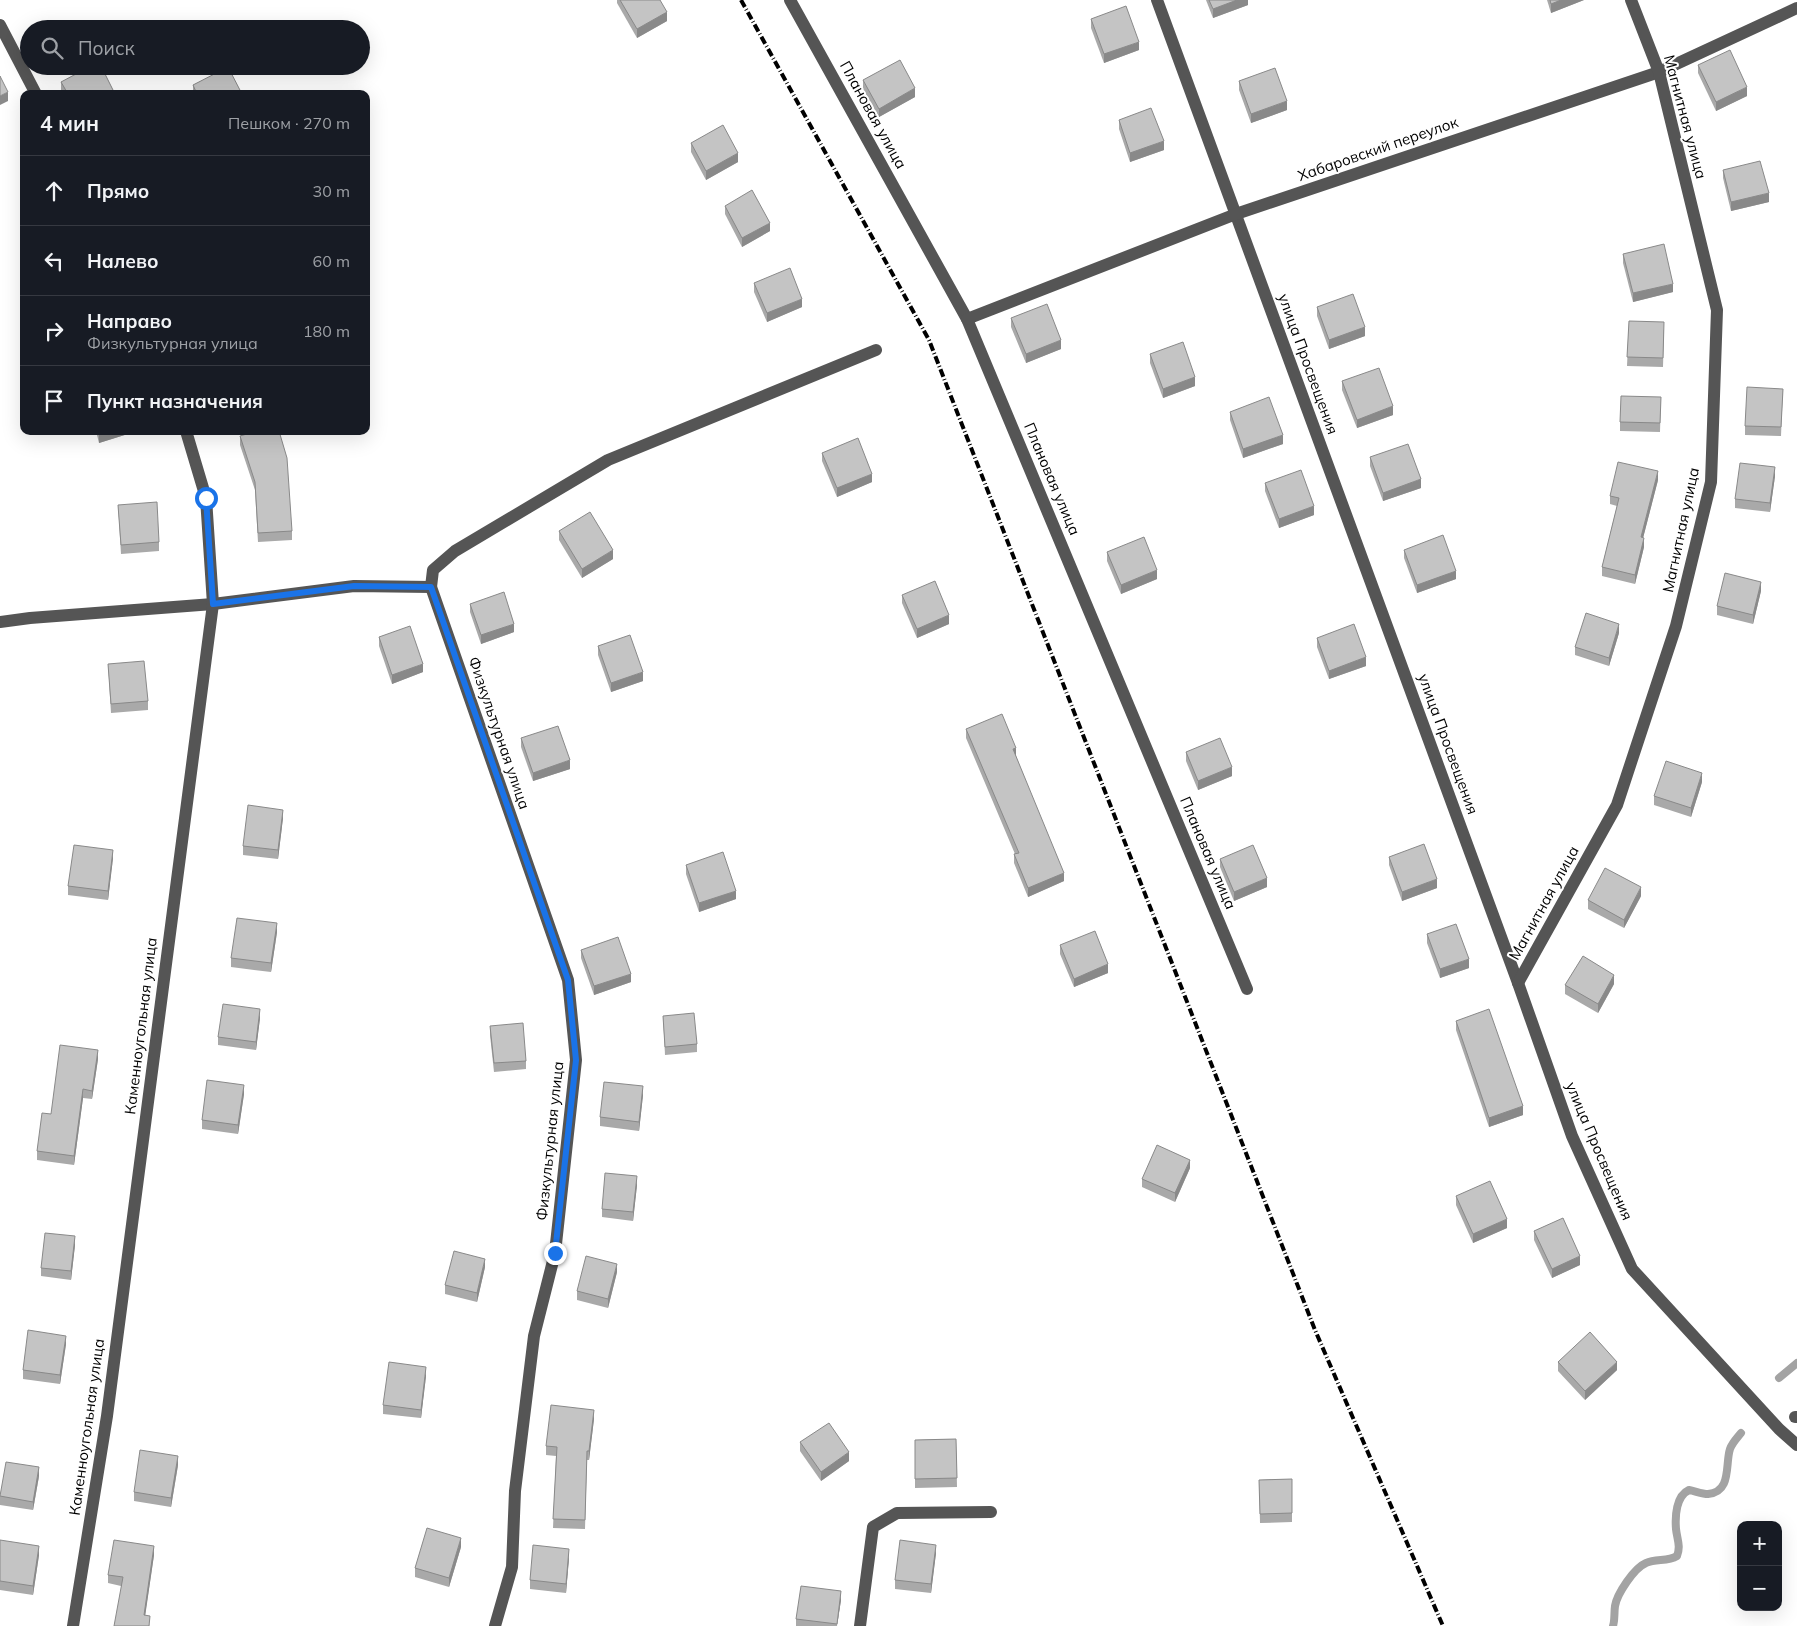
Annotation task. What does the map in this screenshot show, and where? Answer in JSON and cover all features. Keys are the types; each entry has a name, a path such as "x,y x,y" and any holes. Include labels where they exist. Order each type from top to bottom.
{"street":[{"name":"Плановая улица","path":"790,0 967,319 1247,989"},
{"name":"улица Просвещения","path":"1158,0 1518,983 1572,1136 1632,1269 1779,1429 1797,1445"},
{"name":"Магнитная улица","path":"1518,983 1617,806 1676,626 1711,482 1717,310 1659,72 1631,0"},
{"name":"Хабаровский переулок","path":"967,319 1236,214 1659,72 1797,8"},
{"path":"0,25 20,63"},
{"path":"26,75 34,90"},
{"path":"0,622 213,604 354,586 431,587 433,570 455,551 608,460 876,350"},
{"name":"Каменноугольная улица","path":"74,1626 107,1416 213,604 206,498 187,435"},
{"name":"Физкультурная улица","path":"431,587 568,980 576,1060 555,1253 534,1336 515,1491 512,1567 495,1626"},
{"path":"860,1626 873,1527 897,1513 991,1512"}],"building":[{"path":"620,0 660,0 667,12 637,29"},
{"path":"1209,0 1237,0 1213,9"},
{"path":"1550,0 1561,0 1551,4"},
{"path":"1126,6 1139,42 1104,54 1091,19"},
{"path":"1730,50 1747,87 1716,102 1698,65"},
{"path":"900,60 915,88 879,109 863,80"},
{"path":"1275,68 1287,101 1251,114 1239,81"},
{"path":"74,75 106,75 113,90 66,90 61,82"},
{"path":"212,75 232,75 240,90 195,90 193,85"},
{"path":"0,76 8,92 0,96"},
{"path":"1151,108 1164,141 1130,153 1119,120"},
{"path":"723,125 738,153 706,171 691,143"},
{"path":"1760,161 1769,193 1731,202 1723,170"},
{"path":"752,190 770,223 742,238 725,206"},
{"path":"1664,244 1673,284 1633,293 1623,254"},
{"path":"790,268 802,299 767,313 754,283"},
{"path":"1353,294 1365,327 1329,340 1317,307"},
{"path":"1047,304 1061,340 1026,354 1011,318"},
{"path":"1629,321 1664,322 1663,358 1627,357"},
{"path":"1183,342 1195,377 1163,389 1150,354"},
{"path":"1379,368 1393,406 1357,420 1342,381"},
{"path":"1747,387 1783,389 1781,427 1745,426"},
{"path":"1621,396 1661,397 1660,423 1620,422"},
{"path":"1269,397 1283,435 1243,449 1230,412"},
{"path":"280,435 287,458 292,531 258,533 255,482 240,436"},
{"path":"858,438 872,474 837,488 822,453"},
{"path":"1408,444 1421,479 1383,493 1370,457"},
{"path":"1618,462 1658,471 1641,537 1644,538 1635,575 1602,567 1619,498 1610,496"},
{"path":"1740,463 1775,467 1770,503 1735,499"},
{"path":"1301,470 1314,506 1279,519 1265,483"},
{"path":"157,502 159,542 121,545 118,505"},
{"path":"590,512 613,550 582,569 559,531"},
{"path":"1443,535 1456,571 1417,585 1404,550"},
{"path":"1144,537 1157,570 1121,585 1107,552"},
{"path":"1725,573 1761,582 1753,615 1717,606"},
{"path":"935,581 949,615 917,629 902,595"},
{"path":"504,592 514,624 481,635 470,604"},
{"path":"1586,613 1619,624 1609,658 1575,647"},
{"path":"1354,624 1366,657 1329,671 1317,638"},
{"path":"410,626 423,664 392,675 379,637"},
{"path":"630,635 643,672 611,683 598,646"},
{"path":"144,661 148,701 111,704 108,664"},
{"path":"1002,714 1016,748 1013,749 1064,873 1028,888 1014,854 1019,853 966,729"},
{"path":"558,726 570,760 533,773 521,738"},
{"path":"1220,738 1232,767 1198,781 1186,752"},
{"path":"1666,761 1702,773 1691,808 1654,796"},
{"path":"248,805 283,810 278,850 243,846"},
{"path":"1424,844 1437,879 1402,892 1389,857"},
{"path":"74,845 113,850 108,891 68,886"},
{"path":"1253,845 1267,878 1234,892 1220,859"},
{"path":"723,852 736,891 699,903 686,865"},
{"path":"1605,868 1641,887 1624,920 1588,900"},
{"path":"237,918 277,923 271,963 231,958"},
{"path":"1456,924 1469,959 1440,969 1427,934"},
{"path":"1095,931 1108,964 1074,979 1060,945"},
{"path":"618,937 631,974 594,986 581,950"},
{"path":"1583,956 1614,975 1598,1004 1565,985"},
{"path":"223,1004 260,1009 256,1042 218,1037"},
{"path":"1489,1009 1523,1106 1489,1118 1456,1021"},
{"path":"694,1013 697,1044 665,1047 663,1016"},
{"path":"523,1023 526,1061 494,1063 490,1026"},
{"path":"60,1045 98,1050 92,1091 83,1089 74,1156 37,1151 42,1113 51,1114"},
{"path":"207,1080 244,1085 238,1125 202,1120"},
{"path":"604,1082 643,1086 639,1122 600,1117"},
{"path":"1157,1145 1190,1160 1175,1193 1142,1179"},
{"path":"605,1173 637,1176 633,1212 602,1209"},
{"path":"1490,1181 1507,1219 1473,1234 1456,1196"},
{"path":"1563,1218 1580,1256 1552,1269 1534,1231"},
{"path":"45,1233 75,1236 71,1271 41,1268"},
{"path":"454,1251 485,1259 477,1293 445,1285"},
{"path":"586,1256 617,1264 608,1299 577,1291"},
{"path":"28,1330 66,1336 60,1375 23,1370"},
{"path":"1590,1332 1617,1362 1585,1391 1558,1362"},
{"path":"389,1362 426,1367 421,1410 383,1405"},
{"path":"551,1405 594,1410 589,1451 587,1451 585,1520 553,1519 557,1447 546,1446"},
{"path":"829,1423 849,1452 821,1472 800,1442"},
{"path":"956,1439 957,1478 915,1479 915,1440"},
{"path":"140,1450 178,1456 171,1498 134,1492"},
{"path":"6,1462 39,1467 33,1502 0,1496"},
{"path":"1292,1479 1292,1513 1260,1514 1259,1480"},
{"path":"427,1528 461,1538 449,1578 415,1568"},
{"path":"0,1540 39,1546 33,1586 0,1581"},
{"path":"114,1540 154,1546 144,1615 150,1616 149,1626 114,1626 123,1577 108,1575"},
{"path":"900,1540 936,1545 931,1584 895,1580"},
{"path":"533,1545 569,1549 566,1584 530,1580"},
{"path":"801,1586 841,1591 837,1624 796,1619"}],"waterway":[{"path":"1779,1378 1797,1363"},
{"path":"1613,1626 1616,1601 1636,1570 1646,1563 1677,1556 1679,1546 1676,1518 1677,1507 1681,1497 1689,1490 1708,1494 1716,1492 1721,1488 1726,1476 1730,1449 1741,1433"}],"railway":[{"path":"741,0 929,340 1315,1330 1443,1626"}],"route":[{"path":"206,498 213,604 354,586 431,587 568,980 576,1060 555,1253"}]}
